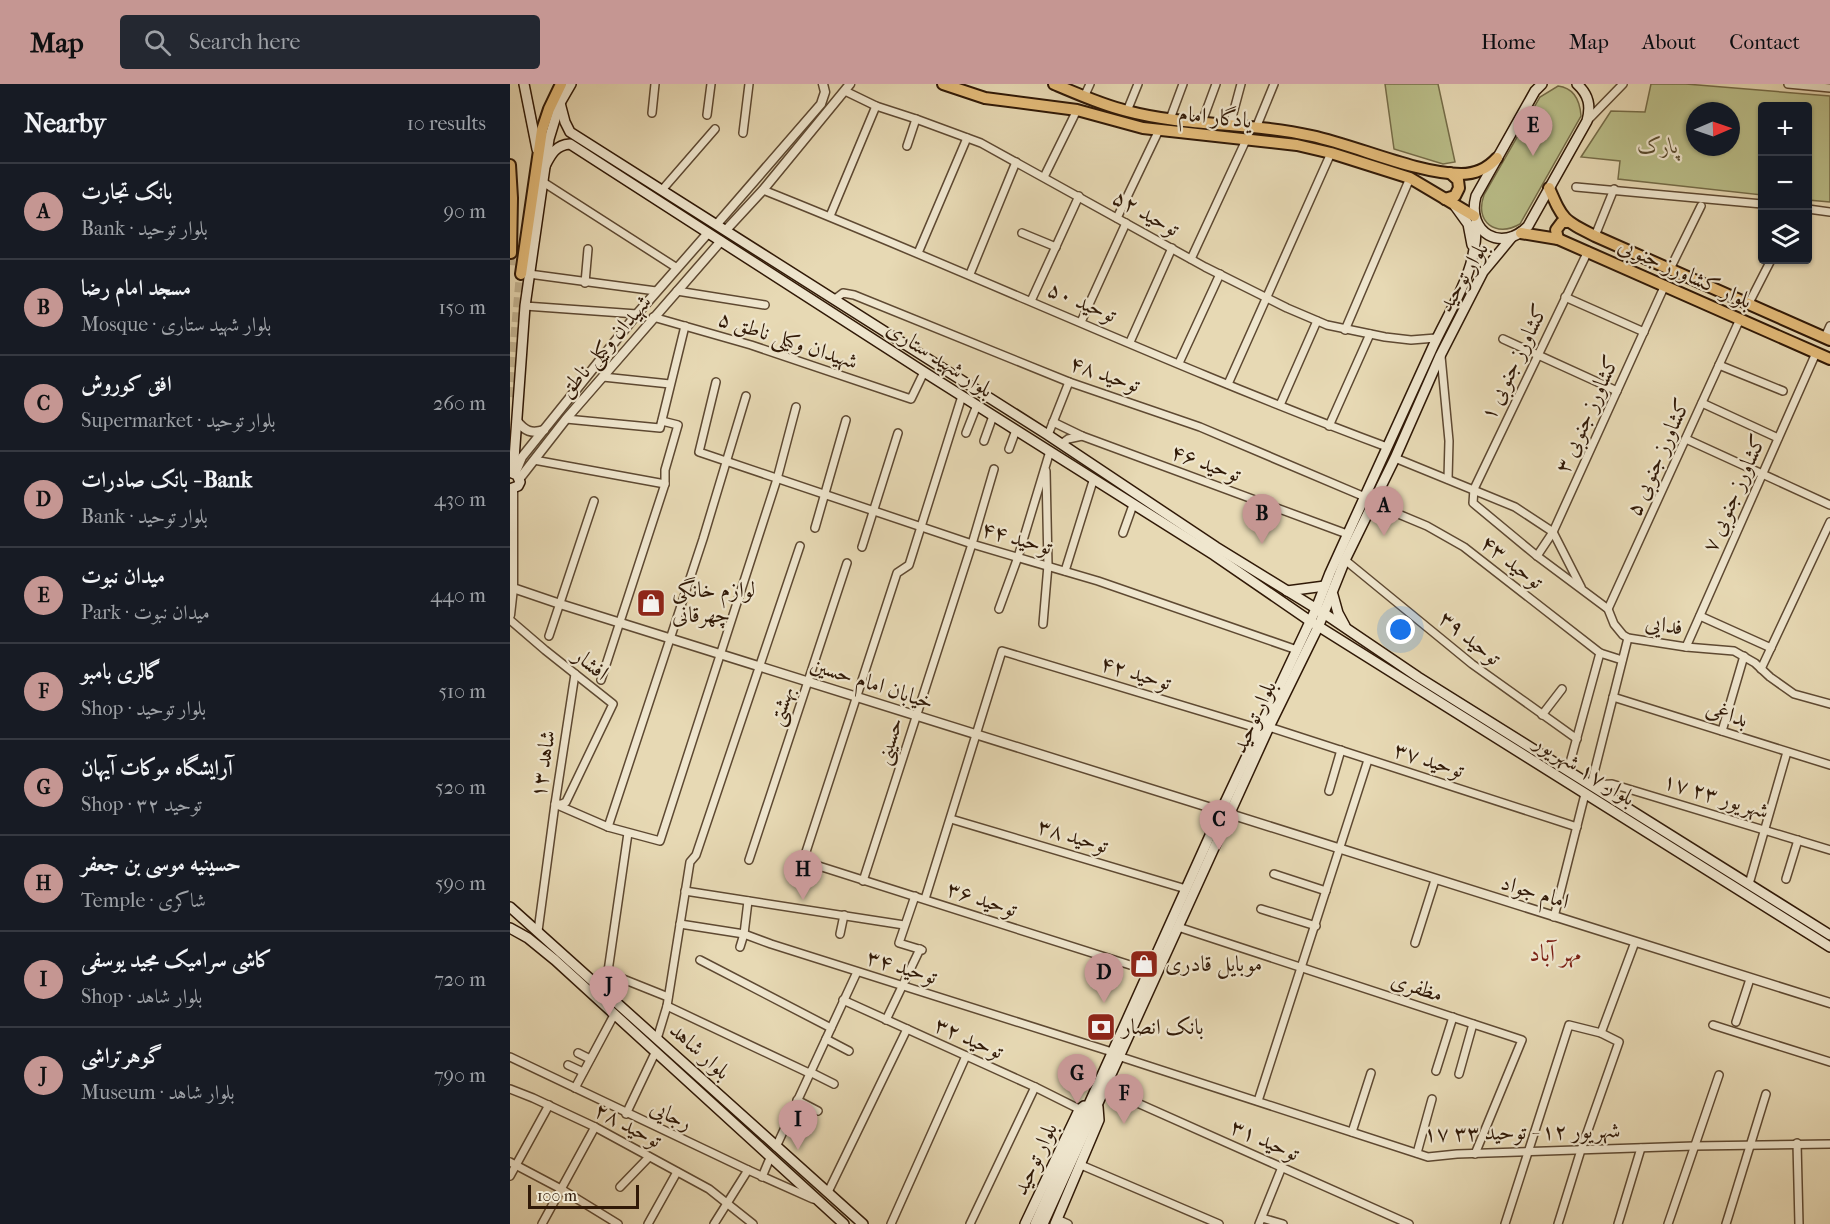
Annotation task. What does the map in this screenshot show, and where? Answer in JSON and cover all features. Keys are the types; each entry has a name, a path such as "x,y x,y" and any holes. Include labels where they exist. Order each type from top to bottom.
{"main road":[{"path":"524,84 538,154"},
{"path":"512,488 520,482 514,474 513,456 525,306 530,205 542,130 561,84"},
{"path":"525,274 549,139 560,103 571,84"},
{"name":"یادگار امام","path":"943,84 985,98 1077,110 1159,130 1297,145 1331,153 1410,178 1427,186 1475,219"},
{"name":"یادگار امام","path":"1054,84 1126,111 1170,119 1310,135 1402,162 1450,173 1476,172 1488,168 1497,158"},
{"name":"بلوار توحید","path":"1329,589 1345,561 1387,447 1474,259 1473,206 1476,196 1535,91 1542,84"},
{"path":"1577,84 1585,88 1589,102 1587,121"},
{"path":"560,103 570,132 564,134 563,138 570,144"},
{"name":"بلوار توحید","path":"1265,728 1297,650 1320,625 1320,611 1347,534 1395,458 1440,356 1484,272 1528,226 1587,121"},
{"name":"بلوار شهید ستاری","path":"570,132 1048,435 1216,547 1320,611"},
{"path":"545,166 551,154 559,146 570,144"},
{"name":"بلوار شهید ستاری","path":"570,144 1093,481 1214,555 1310,621 1320,625"},
{"path":"510,165 511,249"},
{"path":"1450,173 1458,180 1459,188 1449,202 1465,219 1471,237 1472,257 1468,275"},
{"path":"1549,188 1567,222 1558,225 1556,235 1558,239"},
{"path":"1475,219 1484,232 1493,237 1502,239 1517,235"},
{"name":"بلوار کشاورز جنوبی","path":"1567,222 1828,339"},
{"name":"بلوار کشاورز جنوبی","path":"1517,235 1558,239 1830,359"},
{"path":"829,310 835,299"},
{"path":"1287,591 1329,589 1338,613 1351,637"},
{"path":"1292,608 1301,624 1306,642 1337,636"},
{"name":"بلوار توحید","path":"1088,1108 1106,1089 1116,1054 1149,971 1186,889 1225,813 1306,642 1310,621 1320,611"},
{"name":"بلوار ۱۷ شهریور","path":"1320,611 1351,637 1585,794 1658,837 1830,947"},
{"name":"بلوار ۱۷ شهریور","path":"1320,625 1337,636 1351,637 1830,935"},
{"name":"بلوار توحید","path":"1025,1224 1116,1054 1178,927 1225,813"},
{"name":"بلوار شاهد","path":"510,907 863,1224"},
{"name":"بلوار شاهد","path":"510,928 528,938 555,960 844,1224"},
{"path":"1035,1224 1059,1179 1088,1108"},
{"path":"1043,1224 1088,1108"},
{"name":"بلوار توحید","path":"1056,1222 1099,1120 1088,1108"}],"street":[{"path":"652,113 655,84"},
{"path":"707,115 711,84"},
{"path":"743,133 749,84"},
{"path":"717,224 821,105 825,92 824,84"},
{"path":"1084,96 1090,84"},
{"path":"1126,111 1138,84"},
{"path":"1170,119 1183,84"},
{"path":"1202,122 1216,84"},
{"path":"1230,125 1241,84"},
{"path":"1256,128 1274,84"},
{"path":"1587,121 1623,84"},
{"path":"1788,84 1830,88"},
{"path":"726,230 763,190 848,88"},
{"name":"توحید ۵۲","path":"848,88 876,106 981,143 1191,259 1317,321 1345,330 1370,334 1410,339 1436,338"},
{"path":"830,216 876,106"},
{"path":"1044,177 1077,110"},
{"path":"907,146 916,119"},
{"path":"662,190 715,129"},
{"path":"1117,218 1159,130"},
{"path":"918,253 967,138"},
{"path":"1191,259 1246,140"},
{"path":"1228,384 1331,153"},
{"path":"970,274 1016,162"},
{"path":"1345,330 1410,178"},
{"path":"543,182 677,268"},
{"path":"1576,187 1758,204"},
{"path":"1595,236 1614,189"},
{"name":"توحید ۵۰","path":"763,190 970,274 1329,426 1387,447"},
{"path":"1031,301 1078,196"},
{"path":"733,204 735,212 741,213"},
{"path":"1670,269 1701,206"},
{"path":"1812,210 1830,212"},
{"path":"1082,322 1126,223"},
{"name":"شهیدان وکیلی ناطق","path":"514,474 522,458 637,314 708,233"},
{"path":"1022,233 1056,247"},
{"name":"شهیدان وکیلی ناطق","path":"514,474 534,460 566,419 720,241"},
{"path":"1130,342 1172,248"},
{"path":"585,282 588,249"},
{"name":"کشاورز جنوبی ۱","path":"1473,489 1588,251"},
{"path":"1749,303 1769,264"},
{"path":"525,274 656,291"},
{"path":"1179,363 1220,274"},
{"name":"کشاورز جنوبی ۳","path":"1537,556 1553,532 1665,285"},
{"path":"677,291 765,305"},
{"name":"توحید ۴۸","path":"835,299 843,293 854,295 1069,382 1200,427 1369,500"},
{"path":"1566,297 1644,332"},
{"path":"525,306 637,314"},
{"name":"شهیدان وکیلی ناطق ۵","path":"653,317 751,345 912,399 924,372"},
{"name":"کشاورز جنوبی ۵","path":"1608,609 1740,319"},
{"path":"1280,405 1317,321"},
{"path":"1828,339 1830,326"},
{"path":"661,425 685,327"},
{"path":"1329,426 1370,334"},
{"path":"1503,339 1617,391"},
{"name":"کشاورز جنوبی ۷","path":"1686,647 1816,353"},
{"path":"1440,356 1449,441 1448,479"},
{"path":"1719,365 1783,391"},
{"path":"603,377 670,384"},
{"path":"716,382 699,452 727,462"},
{"path":"1048,435 1069,382"},
{"path":"609,827 727,462 746,396"},
{"path":"857,697 897,573 909,565 962,396"},
{"path":"1702,403 1778,438"},
{"path":"966,433 977,405"},
{"path":"555,804 609,827 660,842 777,479 796,407"},
{"path":"984,441 993,416"},
{"path":"566,419 678,425 665,470 665,484 601,680"},
{"path":"815,528 846,420"},
{"path":"517,421 525,430 532,432 544,430"},
{"name":"توحید ۴۶","path":"1053,422 1082,436 1347,534"},
{"path":"1009,449 1016,430"},
{"path":"862,547 897,433"},
{"path":"1061,444 1068,439 1082,436"},
{"path":"1686,439 1830,505"},
{"path":"999,609 1018,557 1050,452"},
{"path":"1395,458 1515,507 1553,532 1582,589"},
{"path":"534,460 665,484"},
{"name":"توحید ۴۴","path":"727,462 972,544 1048,565 1297,650"},
{"path":"1043,624 1048,565 1046,463"},
{"name":"حسینی","path":"863,881 994,469"},
{"path":"1065,571 1093,481"},
{"path":"510,615 513,588 512,488"},
{"name":"فدایی","path":"1473,489 1473,502 1537,556 1608,609 1614,624 1623,635 1628,638 1686,647 1734,651 1794,694 1830,704"},
{"name":"توحید ۴۳","path":"1369,500 1427,526 1464,547 1600,653 1622,660"},
{"path":"549,636 594,501"},
{"path":"1123,533 1133,505"},
{"path":"1761,669 1830,522"},
{"path":"657,1039 667,1006 690,862 696,855 800,546"},
{"name":"توحید ۳۹","path":"1345,561 1472,664 1577,739"},
{"name":"بهشتی","path":"749,861 847,563"},
{"name":"خیابان امام حسین","path":"513,588 1225,813"},
{"path":"1700,616 1771,648"},
{"name":"افشار","path":"510,620 613,706 566,802 555,804"},
{"path":"1591,785 1628,638"},
{"name":"توحید ۴۲","path":"974,734 1002,651 1265,728"},
{"path":"1568,770 1600,653"},
{"path":"1722,730 1744,656"},
{"name":"شاهد ۱۳","path":"538,931 575,674"},
{"path":"1542,715 1562,689"},
{"name":"توحید ۳۶","path":"857,697 803,861 1149,971"},
{"name":"بداغی","path":"1613,697 1830,765"},
{"name":"توحید ۳۷","path":"1265,728 1577,826"},
{"path":"925,899 951,819 974,734"},
{"path":"1329,791 1341,750"},
{"path":"1749,884 1787,752"},
{"path":"1258,1101 1368,759"},
{"name":"۱۷ شهریور ۲۳","path":"1591,785 1612,784 1830,850"},
{"path":"1554,918 1585,794"},
{"name":"امام جواد","path":"1225,813 1830,1003"},
{"name":"توحید ۳۸","path":"951,819 1186,889"},
{"path":"605,992 628,832"},
{"path":"1786,879 1798,840"},
{"path":"1274,874 1326,891"},
{"path":"1415,943 1435,880"},
{"path":"686,891 904,925"},
{"path":"886,1020 921,950 899,943 915,896"},
{"path":"740,947 748,900"},
{"path":"1262,909 1316,926"},
{"path":"840,934 844,915"},
{"name":"توحید ۳۴","path":"680,924 744,933 856,972 1116,1054"},
{"name":"مظفری","path":"1178,927 1522,1040 1475,1154"},
{"path":"1600,1033 1635,942"},
{"path":"700,960 831,1028"},
{"path":"776,1147 856,972"},
{"path":"608,973 668,997"},
{"path":"1736,1022 1750,979"},
{"name":"توحید ۳۲","path":"843,1000 1035,1087 1088,1108"},
{"path":"667,1006 834,1084"},
{"path":"575,1088 614,1015"},
{"path":"1436,1071 1453,1017"},
{"path":"1458,1074 1473,1024"},
{"path":"1505,1224 1569,1025 1600,1033 1619,1042 1558,1224"},
{"path":"1713,1025 1830,1062"},
{"path":"828,1192 907,1029"},
{"path":"826,1039 849,1051"},
{"path":"578,1053 590,1059"},
{"path":"626,1114 655,1053"},
{"name":"۱۷ شهریور ۱۲ - توحید ۳۳","path":"1116,1054 1428,1157 1528,1151 1750,1144 1830,1144"},
{"path":"891,1224 966,1056"},
{"name":"رجایی","path":"510,1057 626,1114 818,1201"},
{"path":"568,1065 583,1072"},
{"path":"1352,1132 1371,1073"},
{"path":"1668,1224 1719,1075"},
{"path":"970,1224 1035,1087"},
{"name":"توحید ۲۸","path":"510,1089 595,1127 709,1189 753,1224"},
{"name":"توحید ۳۱","path":"1106,1089 1409,1224"},
{"path":"1726,1224 1766,1094"},
{"path":"1417,1153 1432,1099"},
{"path":"797,1100 818,1111"},
{"path":"510,1176 513,1164 549,1105"},
{"path":"542,1224 595,1127"},
{"path":"1797,1143 1799,1224"},
{"path":"1618,1224 1641,1148"},
{"path":"620,1187 649,1157"},
{"path":"762,1177 770,1158"},
{"path":"513,1164 561,1189 604,1221 618,1224"},
{"path":"1081,1165 1219,1224"},
{"path":"1282,1167 1260,1221 1283,1224"},
{"path":"714,1224 748,1170"},
{"path":"648,1224 677,1172"},
{"path":"1056,1222 1068,1224"}],"green space":[{"path":"1385,84 1438,84 1455,162 1443,164 1394,149"},
{"name":"پارک","path":"1651,84 1686,84 1830,96 1830,202 1812,200 1812,102 1758,102 1758,195 1618,179 1620,161 1581,157 1611,111 1645,112"},
{"path":"1558,86 1569,89 1576,96 1581,116 1520,224 1511,228 1495,228 1489,225 1482,213 1484,195 1540,97"}],"tunnel":[{"path":"510,265 511,253"},
{"path":"510,397 521,274"}],"place":[{"name":"میدان نبوت","path":"1533,156"},
{"name":"بانک تجارت","path":"1384,536"},
{"name":"مسجد امام رضا","path":"1262,544"},
{"name":"لوازم خانگی چهرقانی","path":"651,603"},
{"name":"افق کوروش","path":"1219,850"},
{"name":"حسینیه موسی بن جعفر","path":"803,900"},
{"name":"موبایل قادری","path":"1144,964"},
{"name":"بانک صادرات - Bank","path":"1104,1003"},
{"name":"گوهرتراشی","path":"609,1016"},
{"name":"بانک انصار","path":"1101,1027"},
{"name":"آرایشگاه موکات آیهان","path":"1077,1104"},
{"name":"گالری بامبو","path":"1124,1124"},
{"name":"کاشی سرامیک مجید یوسفی","path":"798,1150"}],"district":[{"name":"مهر آباد","path":"1555,953"}]}
